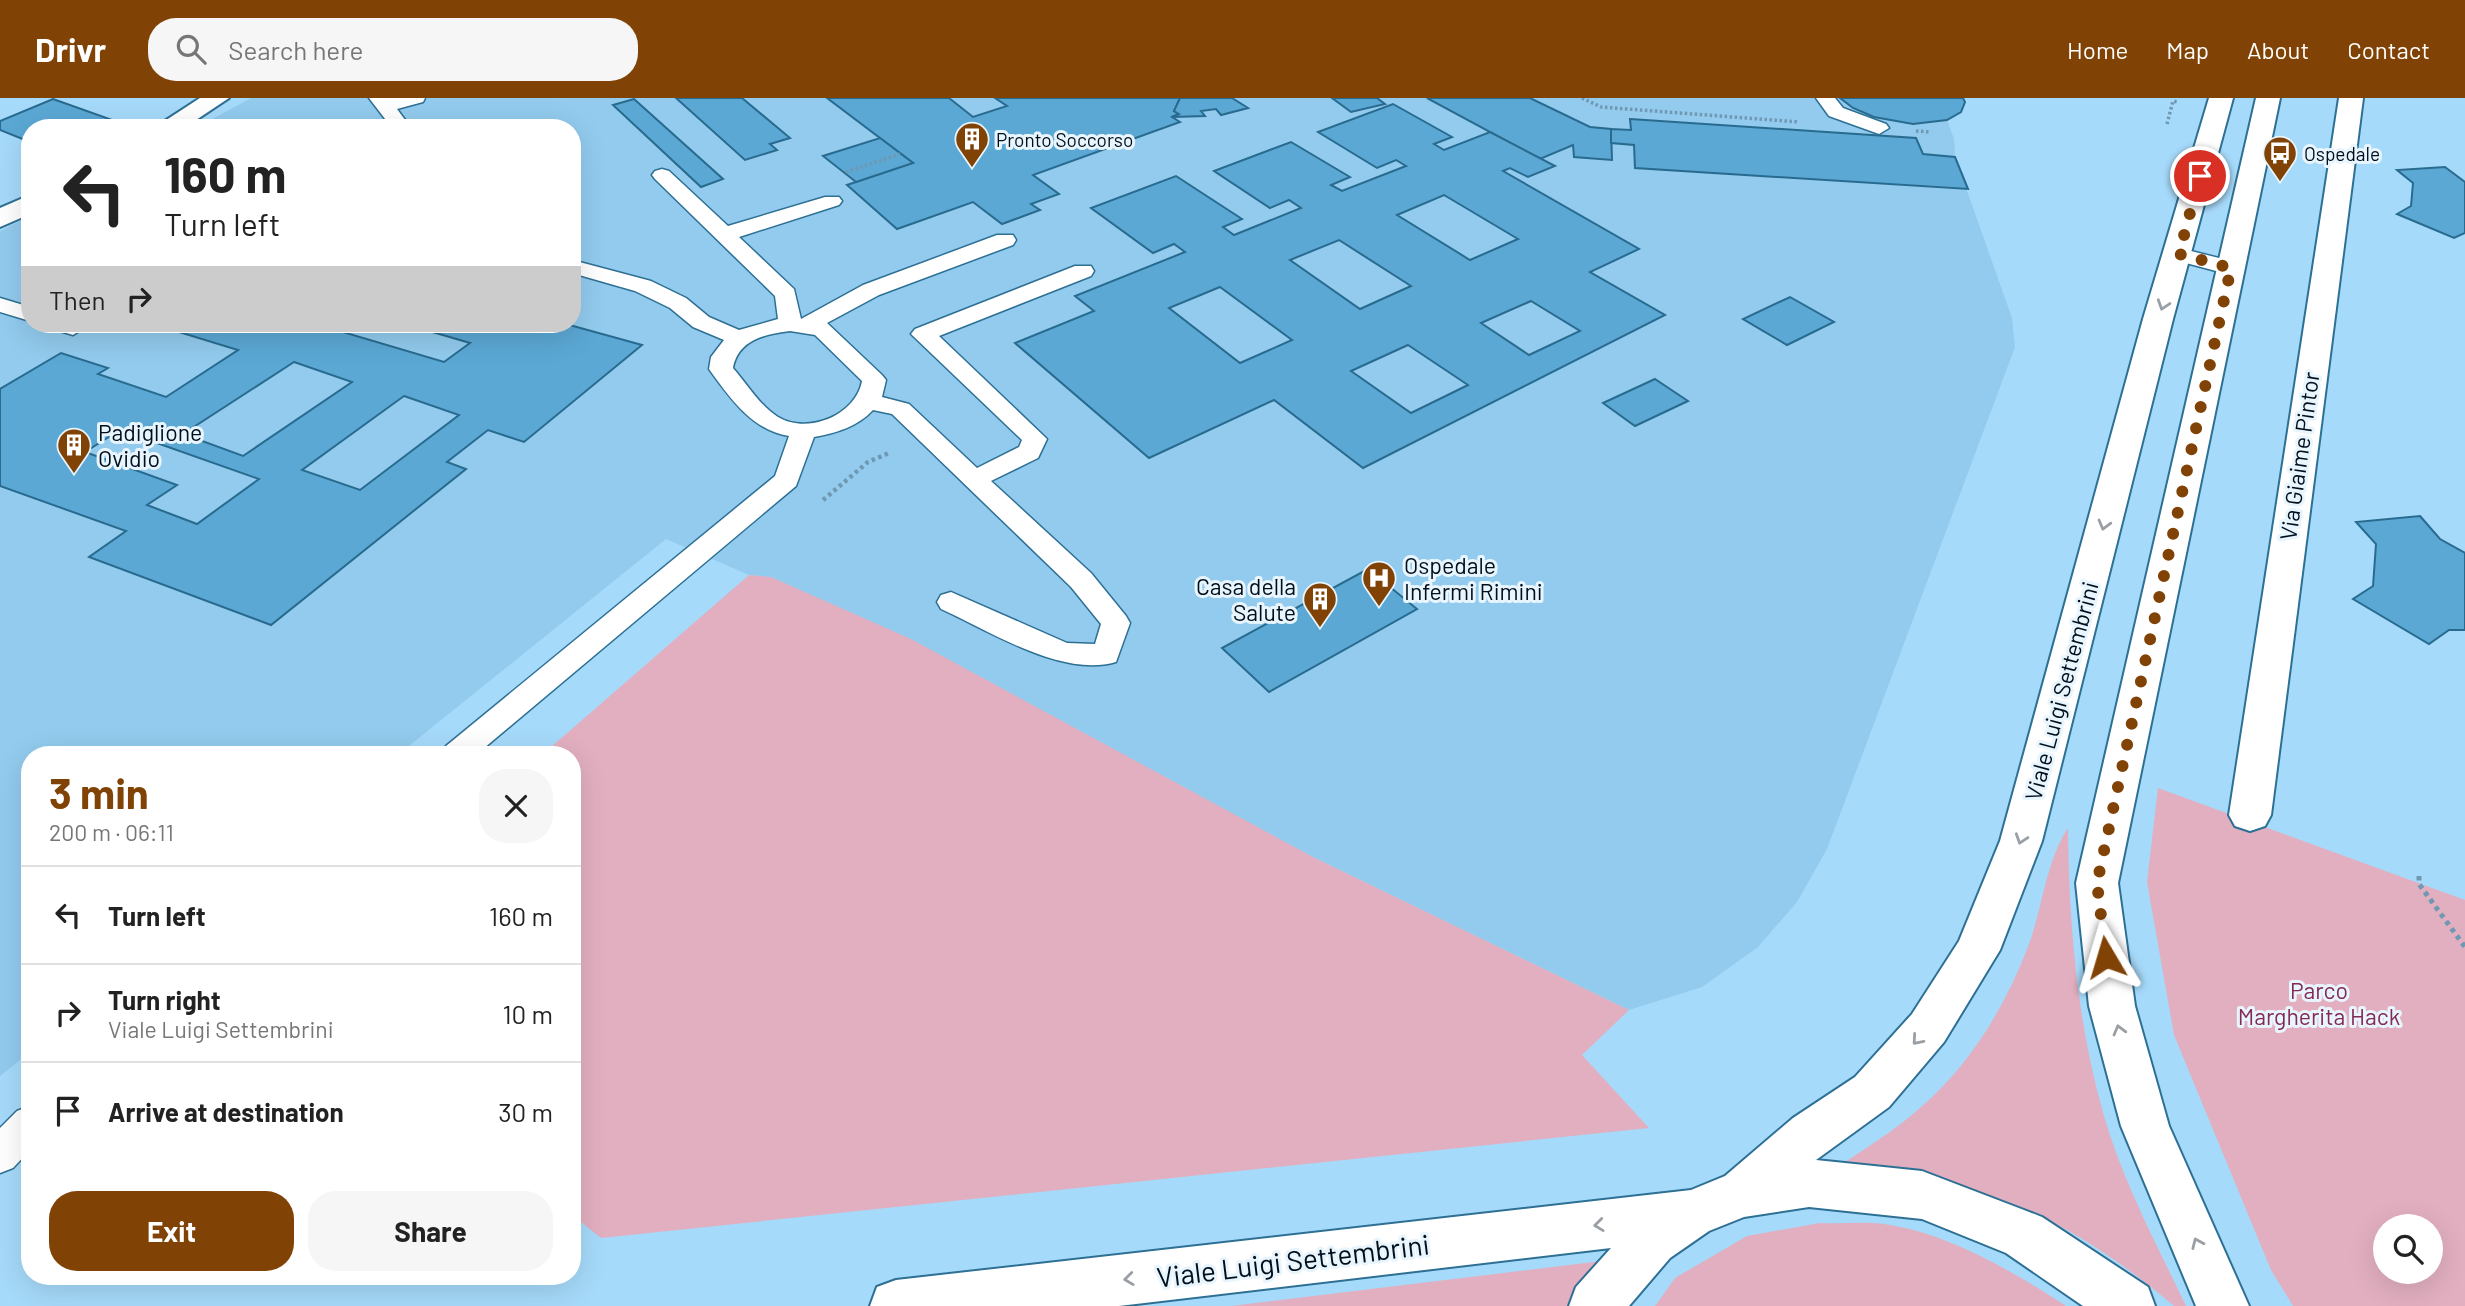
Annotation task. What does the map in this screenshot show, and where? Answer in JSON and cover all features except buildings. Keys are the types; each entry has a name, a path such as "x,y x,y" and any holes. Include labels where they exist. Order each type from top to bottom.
{"main road":[{"path":"181,119 217,98"},
{"name":"Viale Luigi Settembrini","path":"1744,1193 1810,1134 1872,1092 1928,1028 1978,950 2021,841 2158,319 2179,254 2221,98"},
{"path":"2224,1306 2145,1126 2112,1006 2097,883 2268,98"},
{"name":"Via Giaime Pintor","path":"2250,815 2351,98"},
{"path":"0,219 21,208"},
{"path":"1595,1306 1652,1240 1691,1214 1744,1193 1809,1183 1922,1195 2024,1235 2129,1306"},
{"name":"Viale Luigi Settembrini","path":"896,1306 1691,1214"}],"lane":[{"path":"382,102 416,98"},
{"path":"1825,98 1836,111 1879,128"},
{"path":"382,102 395,119"},
{"path":"662,175 786,294 799,324"},
{"path":"722,234 832,201"},
{"path":"799,324 822,329 874,380 875,391 870,402 843,421 804,429 770,423 721,369 721,358 739,338 754,331 799,324 872,290 1005,240"},
{"path":"2179,254 2231,268"},
{"path":"581,269 643,286 678,303 701,322 739,338"},
{"path":"977,478 1029,453 1035,439 923,334 1083,271"},
{"path":"0,305 21,311"},
{"path":"870,402 901,409 977,478 1081,580 1116,623 1106,655 1063,653 951,602"},
{"path":"467,746 787,480 804,429"},
{"path":"0,1125 21,1110"},
{"path":"0,1155 21,1133"}],"path":[{"path":"1582,98 1601,107 1879,128"},
{"path":"2167,124 2173,101"},
{"path":"2419,876 2419,884 2465,947"}],"shaded area":[{"name":"Ospedale Infermi Rimini","path":"251,98 1963,98 1961,112 1947,120 1954,139 1955,157 2012,318 2015,347 1827,849 1797,902 1758,947 1702,987 1629,1010 1313,857 771,577 749,575 666,539 409,746 21,746 21,1059 0,1076 0,231 21,220 21,333 581,333 581,119 212,119"}],"green space":[{"path":"749,575 771,577 911,639 1313,857 1629,1010 1582,1055 1649,1128 601,1238 581,1222 581,746 552,746"},
{"name":"Parco Margherita Hack","path":"2158,788 2465,900 2465,1306 2293,1306 2271,1270 2174,1035 2147,882"},
{"path":"2068,828 2076,973 2095,1081 2121,1165 2186,1306 2174,1306 2130,1271 2078,1237 1997,1198 1937,1184 1834,1170 1911,1116 1939,1090 1971,1053 1998,1011 2020,967 2055,855"},
{"path":"1820,1223 1882,1224 1936,1237 1982,1257 2066,1306 1655,1306 1675,1278 1747,1236"},
{"path":"1610,1260 1581,1306 1231,1306"}],"place":[{"name":"Pronto Soccorso","path":"972,169"},
{"name":"Ospedale","path":"2280,183"},
{"name":"Padiglione Ovidio","path":"74,475"},
{"name":"Ospedale Infermi Rimini","path":"1379,608"},
{"name":"Casa della Salute","path":"1320,629"}],"route":[{"path":"2106,957 2097,883 2231,268 2179,254 2200,176"}]}
